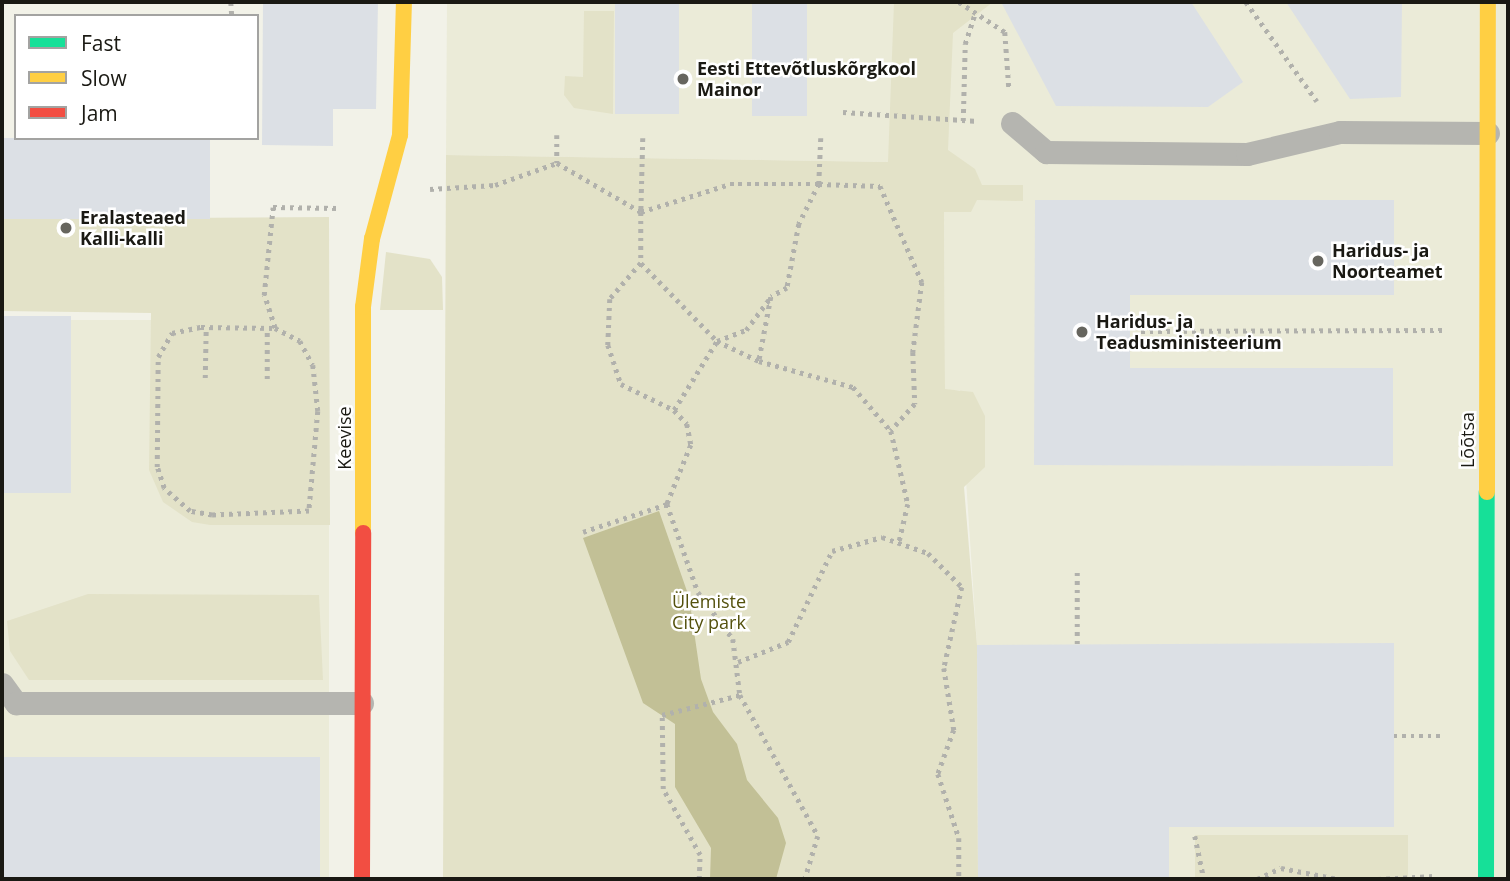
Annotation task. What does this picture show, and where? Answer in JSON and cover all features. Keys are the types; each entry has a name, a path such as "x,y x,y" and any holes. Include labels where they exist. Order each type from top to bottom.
{"street":[{"name":"Keevise","path":"362,879 363,307 372,239 400,135 404,2"},
{"name":"Lõõtsa","path":"1486,879 1488,2"}],"lane":[{"path":"1012,123 1046,152 1247,154 1340,132 1488,133"},
{"path":"2,684 16,703 362,703"}],"path":[{"path":"958,2 1005,32 1012,123"},
{"path":"1246,2 1340,132"},
{"path":"963,121 965,44 975,13"},
{"path":"843,112 949,120"},
{"path":"557,135 557,163"},
{"path":"643,138 641,263 610,299 608,345 621,384 674,410 687,424 691,444 667,504 698,592 733,639 738,662 740,695 818,836 805,879"},
{"path":"674,410 717,341 747,330 771,297 787,288 799,223 819,184 821,138"},
{"path":"430,189 495,186 557,163"},
{"path":"557,163 641,212 730,184 880,186 922,282 913,352 915,404 891,431"},
{"path":"275,328 264,295 273,207 330,204 346,213"},
{"path":"641,263 717,341 759,361 853,387 891,431 908,504 899,543"},
{"path":"759,361 771,297"},
{"path":"205,378 206,327"},
{"path":"206,327 275,328 300,341 313,365 318,411 309,511 288,516 190,511 164,488 156,456 158,357 172,333 206,327"},
{"path":"267,328 267,379"},
{"path":"1141,331 1457,330"},
{"path":"583,533 667,504"},
{"path":"738,662 788,642 832,551 882,537 928,553 962,587 944,668 954,730 938,774 959,838 960,879"},
{"path":"1077,568 1077,644"},
{"path":"699,879 700,855 663,789 662,715 740,695"},
{"path":"1394,736 1450,736"},
{"path":"1195,836 1204,879"},
{"path":"1257,879 1280,867 1338,879"},
{"path":"1378,879 1431,879"}],"shaded area":[{"path":"447,2 1508,2 1508,879 978,879 977,645 960,390 945,390 944,212 890,162 446,155"},
{"path":"2,320 329,320 329,879 2,879"},
{"path":"659,511 689,597 701,679 713,712 737,744 747,780 778,818 786,843 776,879 710,879 711,848 675,787 675,724 643,703 583,538"}],"green space":[{"name":"Ülemiste City park","path":"894,2 993,2 953,33 948,150 975,169 982,185 1023,185 1023,201 977,200 971,212 944,212 945,389 973,392 985,416 985,467 964,487 977,645 978,879 443,879 446,155 888,162"},
{"path":"584,11 614,11 613,114 574,108 564,95 565,76 583,77"},
{"path":"329,217 330,525 210,525 192,522 163,502 149,470 151,313 2,311 2,219"},
{"path":"386,252 430,259 442,277 443,310 380,310"},
{"path":"88,594 319,595 323,680 29,680 10,651 7,621"},
{"path":"1195,835 1408,835 1408,879 1195,879"}],"building":[{"path":"263,2 378,2 376,109 333,109 333,146 262,145"},
{"path":"615,2 679,2 679,114 615,114"},
{"path":"752,2 807,2 807,116 752,116"},
{"path":"1001,2 1191,2 1243,82 1208,107 1056,106"},
{"path":"1286,2 1402,2 1401,97 1350,99"},
{"path":"2,138 210,140 210,219 2,219"},
{"name":"Haridus- ja Teadusministeerium","path":"1035,200 1394,200 1394,295 1130,295 1130,368 1393,368 1393,466 1034,465"},
{"path":"2,316 71,316 71,493 2,493"},
{"path":"1394,643 1394,827 1169,827 1169,879 978,879 977,645"},
{"path":"2,757 320,757 320,879 2,879"}],"traffic: fast":[{"path":"1486,879 1487,492"}],"traffic: slow":[{"path":"363,533 363,307 372,239 400,135 404,2"},
{"path":"1487,492 1488,2"}],"traffic: jam":[{"path":"362,879 363,533"}],"place":[{"name":"Eesti Ettevõtluskõrgkool Mainor","path":"683,79"},
{"name":"Eralasteaed Kalli-kalli","path":"66,228"},
{"name":"Haridus- ja Noorteamet","path":"1318,261"},
{"name":"Haridus- ja Teadusministeerium","path":"1082,332"}]}
